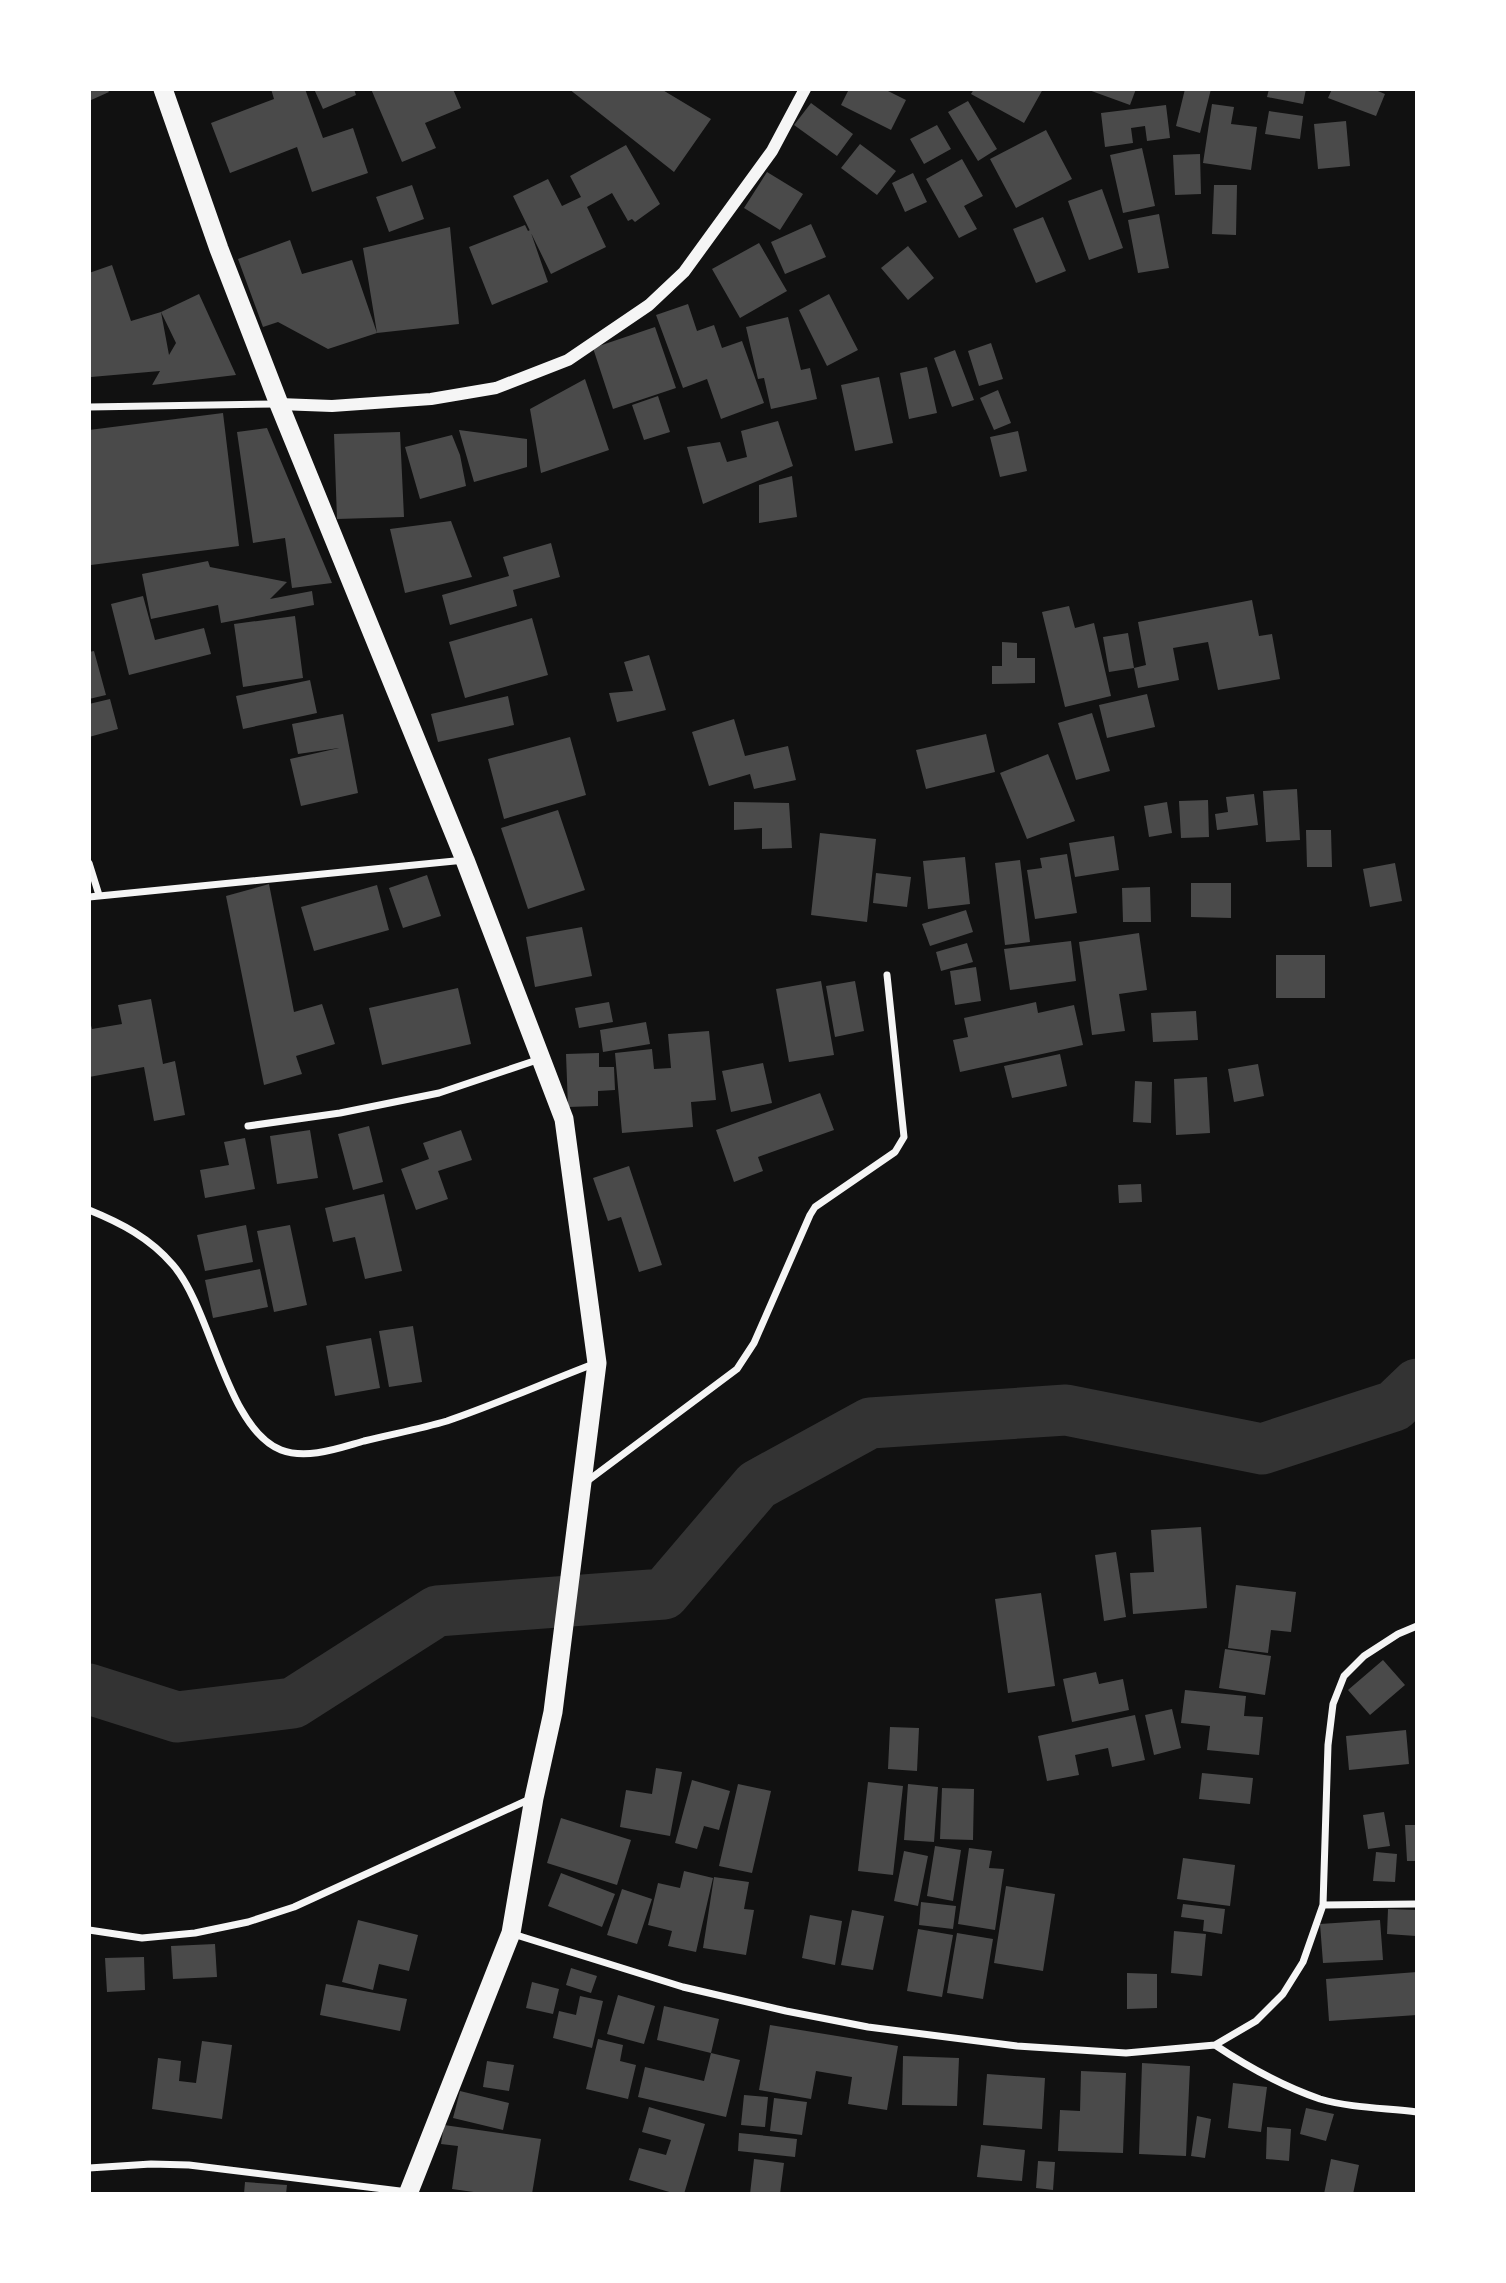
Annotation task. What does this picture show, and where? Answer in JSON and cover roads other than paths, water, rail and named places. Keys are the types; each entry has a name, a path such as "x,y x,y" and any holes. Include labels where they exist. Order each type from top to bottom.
{"highway":[{"path":"163,89 219,249 279,404 466,860 564,1119 597,1363 553,1712 534,1798 511,1933 408,2193"}],"street":[{"path":"89,407 279,404 332,406 431,399 496,388 568,360 649,306 684,272 772,151 805,89"},
{"path":"89,897 466,860"},
{"path":"89,863 100,895"},
{"path":"583,1484 737,1369 754,1343 815,1207 901,1146 904,1137 887,975"},
{"path":"248,1126 340,1113 439,1093 541,1059"},
{"path":"89,1210 118,1222 146,1239 173,1265 192,1292 239,1407 254,1431 280,1450 305,1454 446,1421 597,1363"},
{"path":"511,1933 683,1987 786,2011 868,2026 1017,2046 1126,2053 1215,2045 1256,2021 1283,1994 1303,1962 1323,1905 1326,1780 1333,1704 1344,1676 1364,1656 1398,1634 1417,1626"},
{"path":"89,1930 142,1938 195,1933 248,1922 294,1907 534,1798"},
{"path":"1323,1905 1417,1904"},
{"path":"1215,2045 1261,2074 1321,2099 1417,2112"},
{"path":"89,2168 151,2164 189,2165 408,2193"}],"waterway":[{"path":"89,1689 177,1717 293,1703 437,1611 664,1594 757,1485 870,1423 1066,1410 1262,1449 1394,1406 1417,1384"}]}
